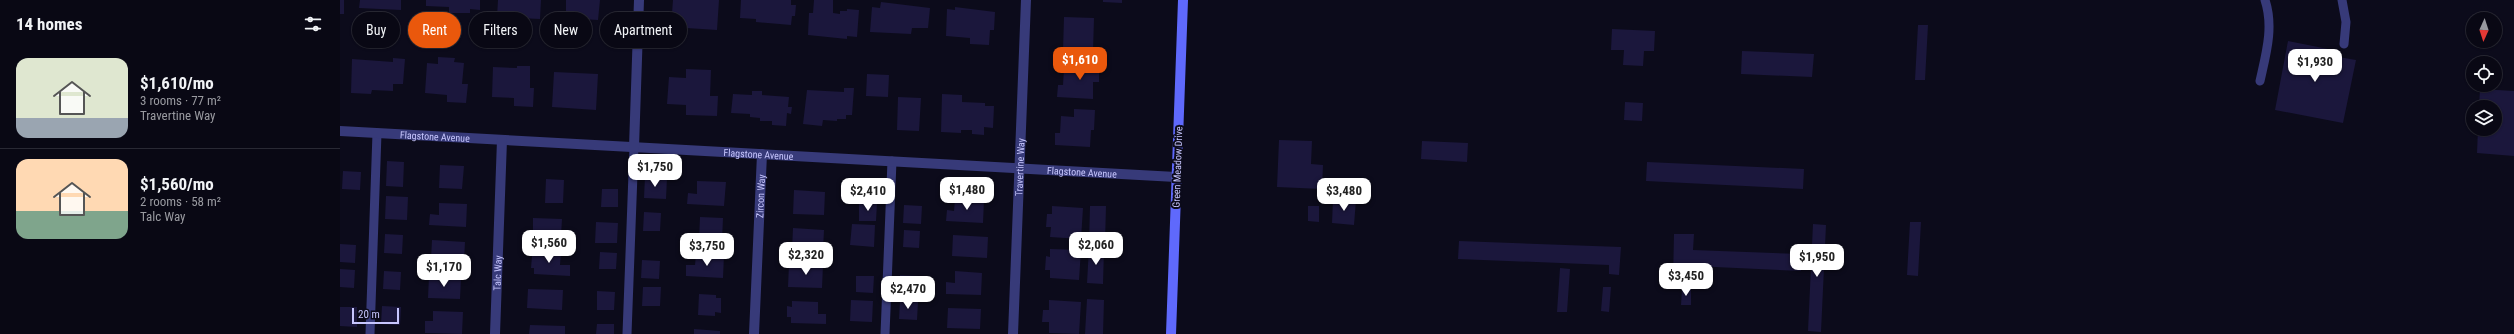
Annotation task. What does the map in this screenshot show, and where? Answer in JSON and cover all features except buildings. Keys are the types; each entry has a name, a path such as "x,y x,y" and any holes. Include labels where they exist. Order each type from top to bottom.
{"main road":[{"name":"Green Meadow Drive","path":"1171,334 1183,0"}],"street":[{"path":"634,147 639,0"},
{"name":"Travertine Way","path":"1013,334 1021,169 1026,0"},
{"name":"Flagstone Avenue","path":"340,131 1176,177"},
{"name":"Talc Way","path":"495,334 502,140"},
{"name":"Zircon Way","path":"754,334 762,154"}],"lane":[{"path":"2260,81 2270,18 2265,0"},
{"path":"2342,0 2346,22 2344,44"},
{"path":"370,334 377,133"},
{"path":"627,334 634,147"},
{"path":"885,334 892,161"}]}
